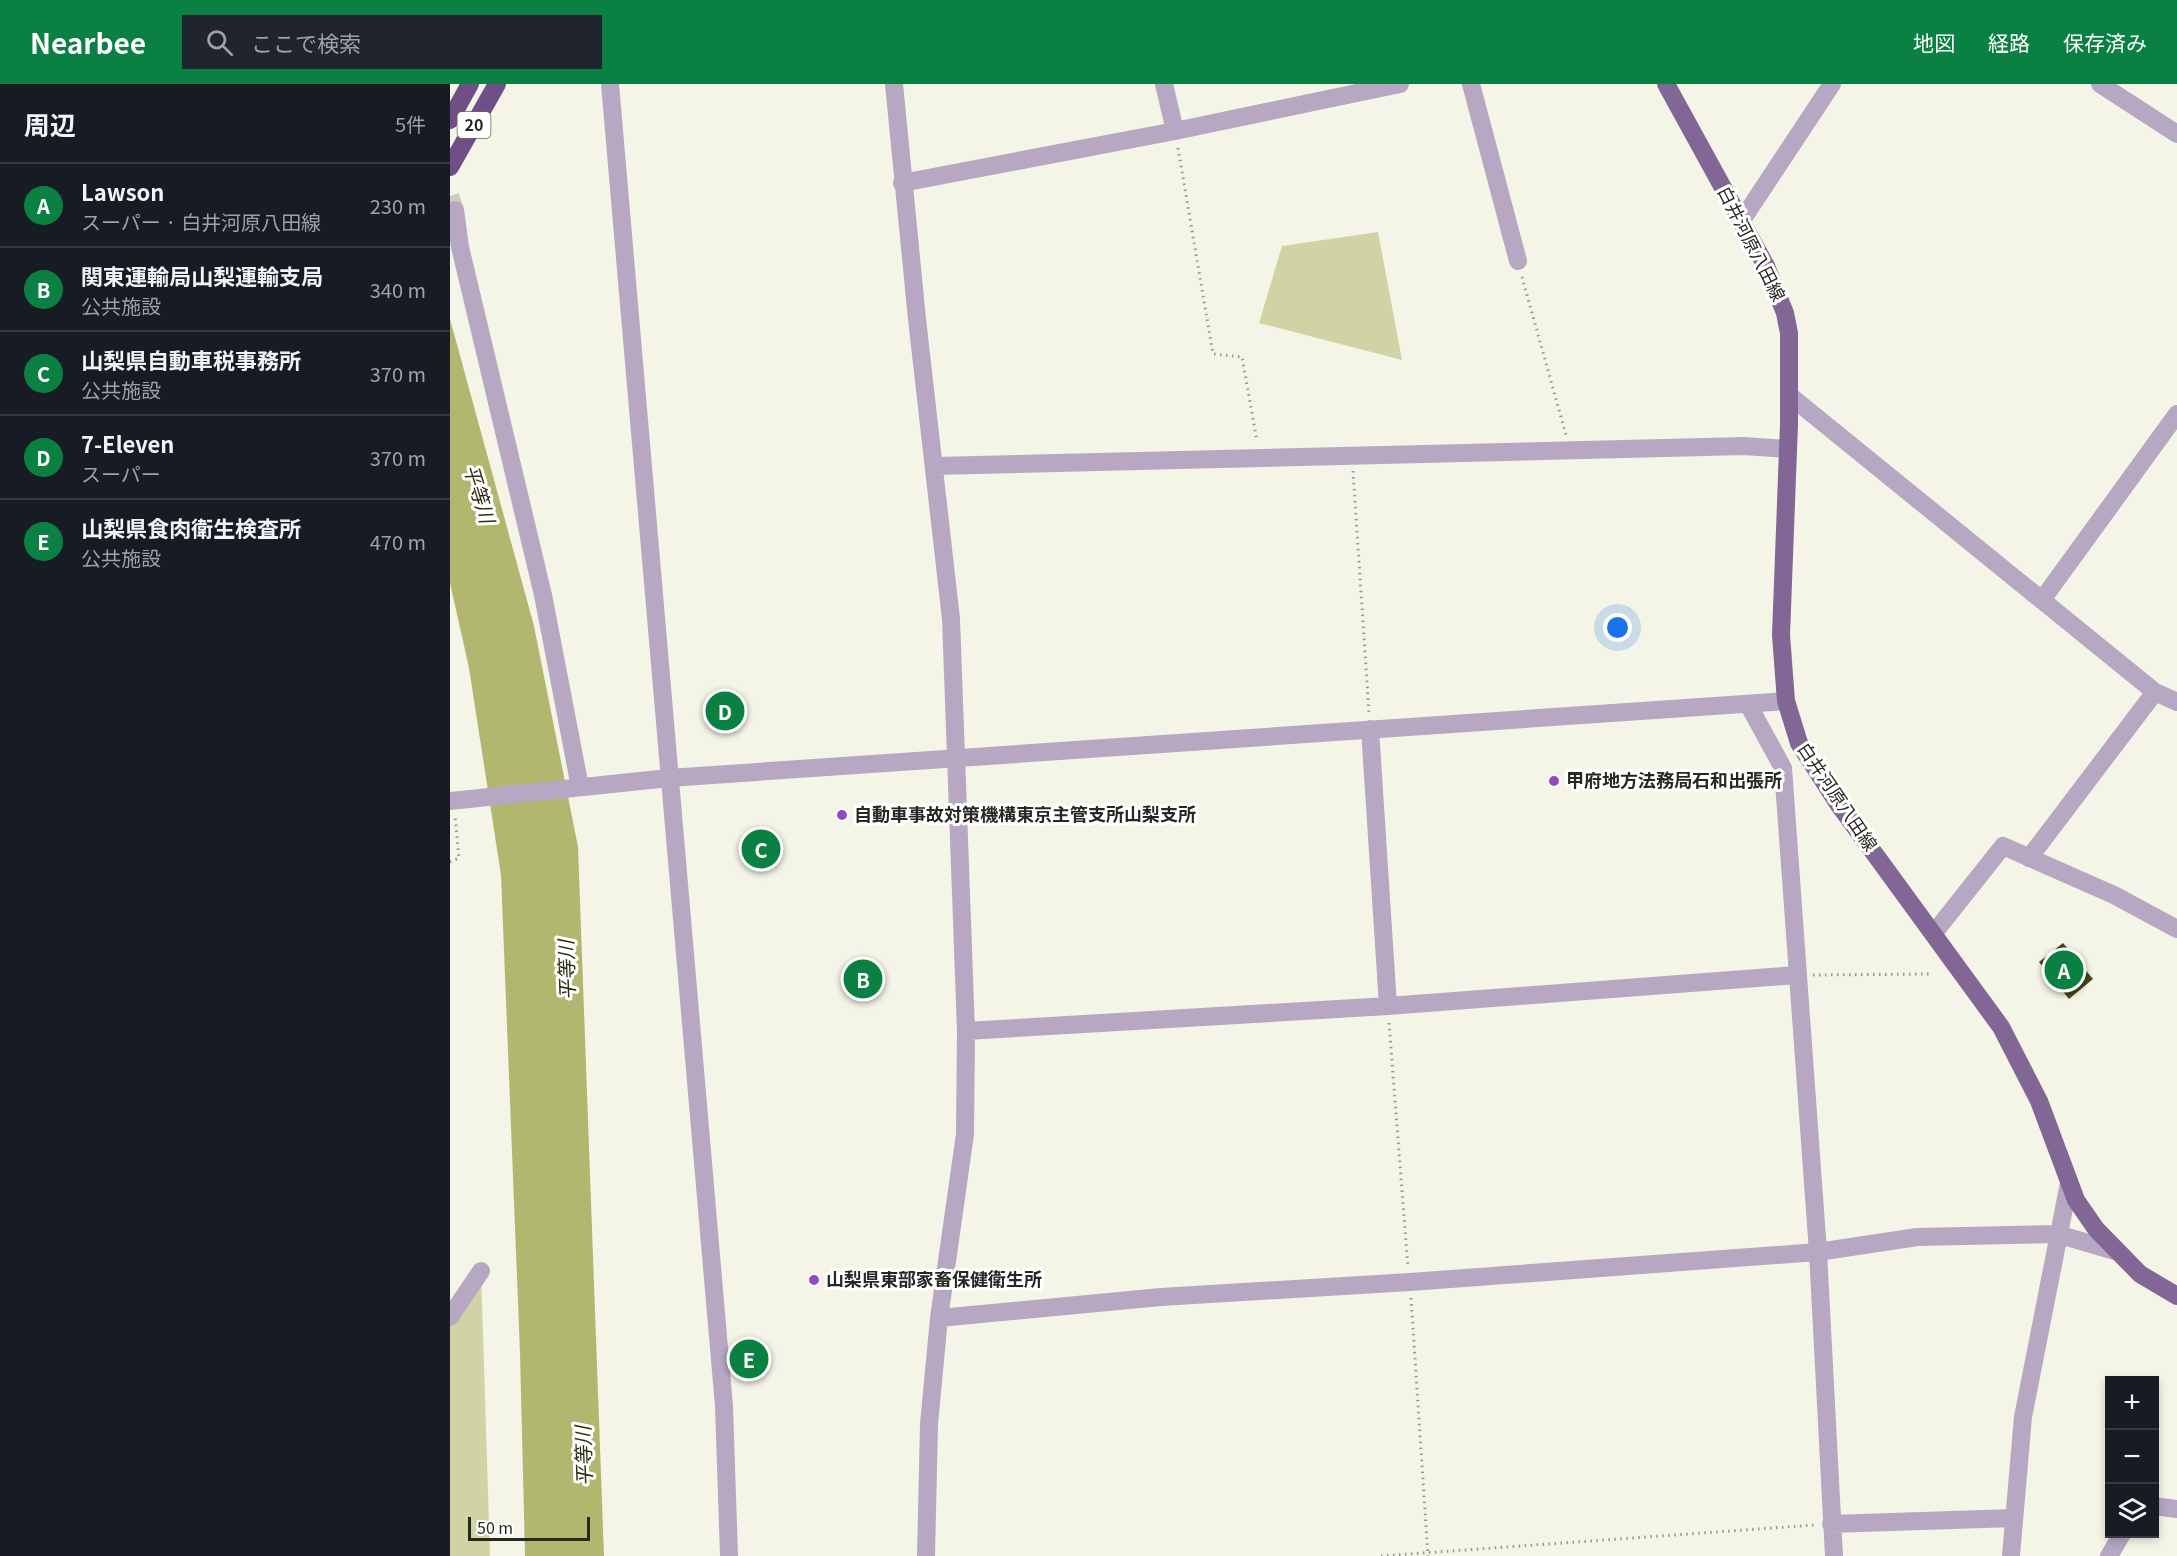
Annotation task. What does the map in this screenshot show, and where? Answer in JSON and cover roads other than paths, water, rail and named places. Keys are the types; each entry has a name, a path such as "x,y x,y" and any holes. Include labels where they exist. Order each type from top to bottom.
{"highway":[{"name":"20","path":"450,120 470,84"},
{"name":"20","path":"450,166 497,84"}],"main road":[{"name":"白井河原八田線","path":"1666,84 1742,220 1766,266 1785,312 1789,333 1789,395 1781,635 1786,701 1799,743 1816,772 1973,985 2017,1055 2039,1101 2076,1200 2115,1251 2140,1274 2177,1296"}],"street":[{"path":"610,84 724,1406 729,1556"},
{"path":"894,84 902,183 951,619 966,1031 965,1134 939,1318 929,1424 926,1556"},
{"path":"1164,84 1175,131"},
{"path":"902,183 1175,131 1400,84"},
{"path":"1472,84 1518,261"},
{"path":"1742,220 1827,91 1809,84"},
{"path":"2100,84 2177,134"},
{"path":"455,210 460,247 543,595 576,787"},
{"path":"1789,395 2042,600 2169,693 2029,858"},
{"path":"2042,600 2177,414"},
{"path":"935,466 1260,456 1352,458 1744,446 1788,449"},
{"path":"452,801 669,778 1786,701"},
{"path":"1748,704 1784,768 1796,975 1818,1252 1834,1556"},
{"path":"1370,729 1388,1006"},
{"path":"1934,933 2003,846 2114,895 2177,929"},
{"path":"966,1031 1388,1006 1796,975"},
{"path":"2011,1556 2023,1417 2057,1234 2069,1183"},
{"path":"939,1318 1161,1297 1410,1282 1818,1252 1917,1237 2057,1234 2115,1251"},
{"path":"450,1317 481,1271"},
{"path":"2159,1507 2177,1509"},
{"path":"1831,1524 2013,1518"},
{"path":"2109,1556 2119,1538"}],"water":[{"name":"平等川","path":"450,319 534,626 578,847 604,1556 525,1556 520,1353 501,875 469,668 450,583"}],"tunnel":[{"path":"450,196 455,210"}],"place":[{"name":"7-Eleven","path":"725,711"},
{"name":"甲府地方法務局石和出張所","path":"1554,781"},
{"name":"自動車事故対策機構東京主管支所山梨支所","path":"842,815"},
{"name":"山梨県自動車税事務所","path":"761,849"},
{"name":"Lawson","path":"2064,970"},
{"name":"関東運輸局山梨運輸支局","path":"863,979"},
{"name":"山梨県東部家畜保健衛生所","path":"814,1280"},
{"name":"山梨県食肉衛生検査所","path":"749,1359"}]}
